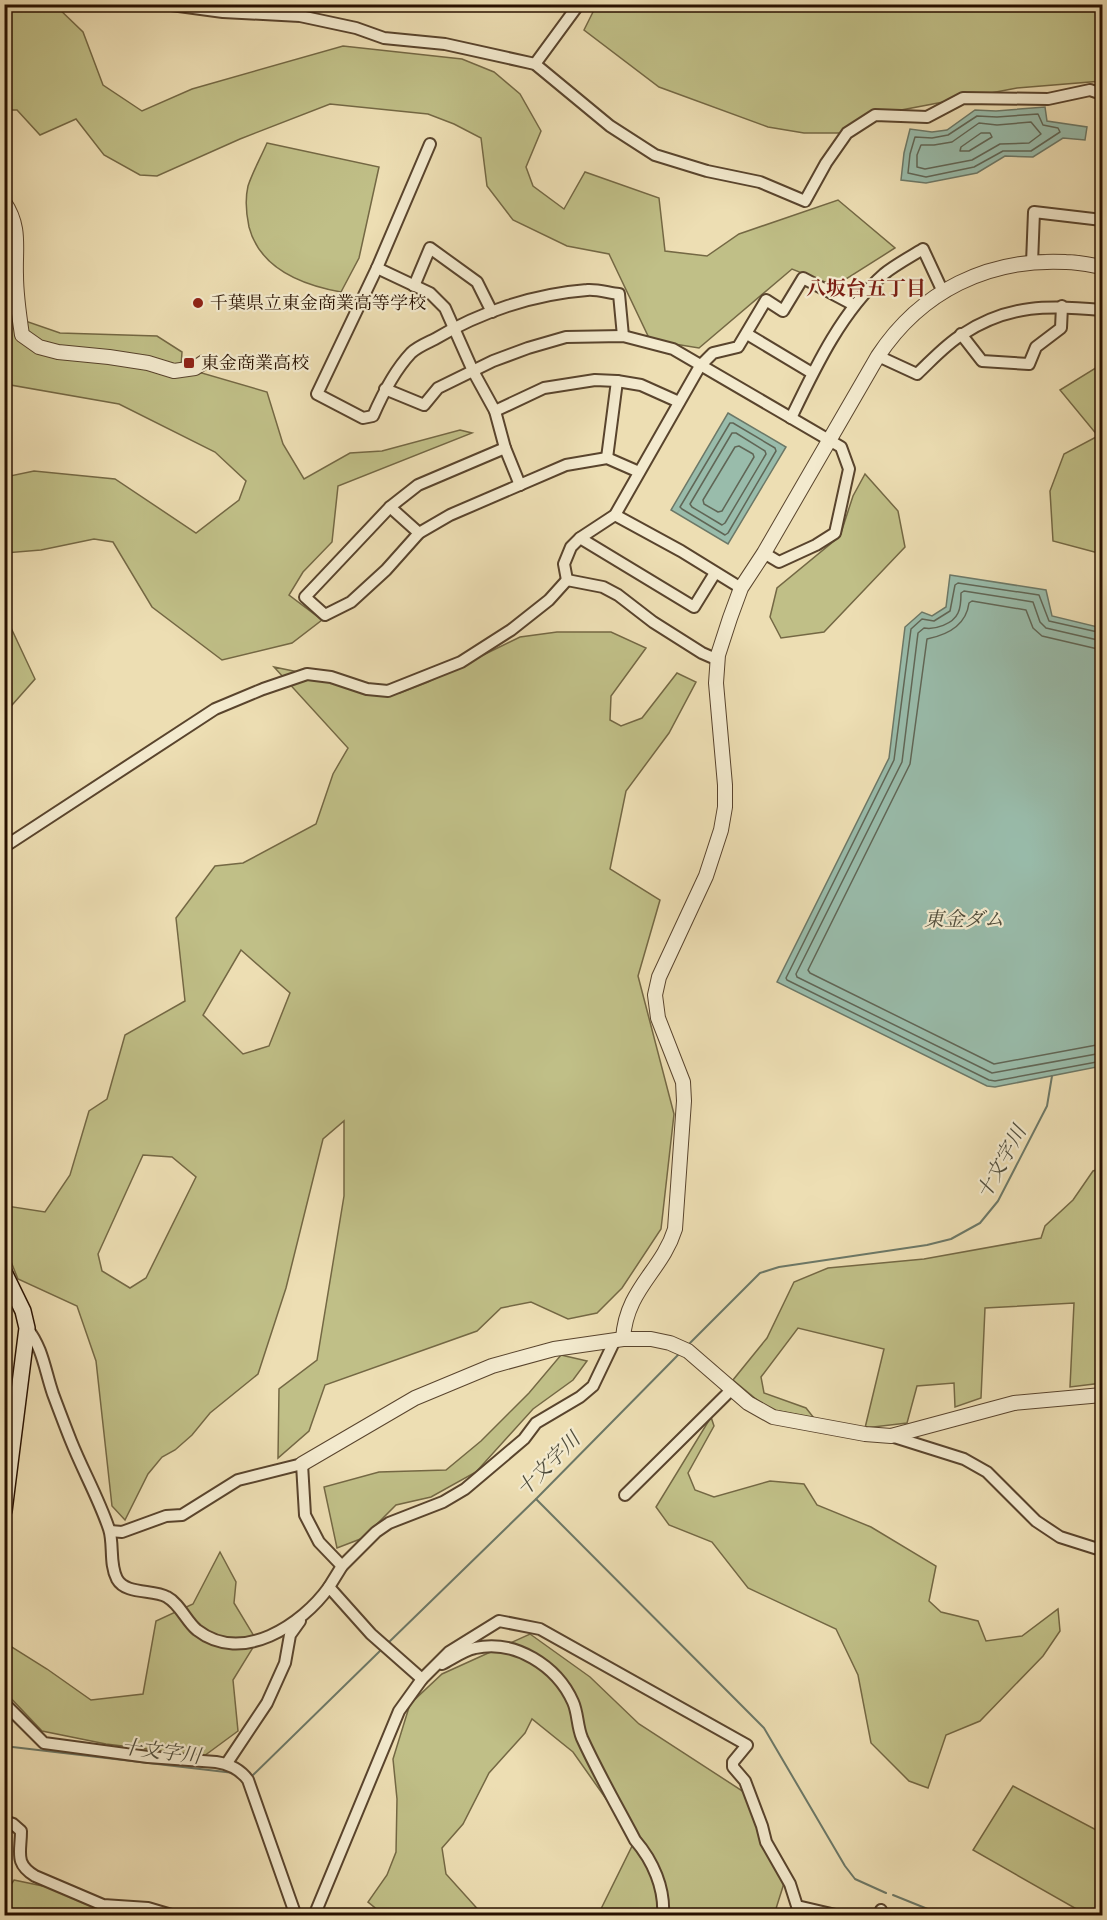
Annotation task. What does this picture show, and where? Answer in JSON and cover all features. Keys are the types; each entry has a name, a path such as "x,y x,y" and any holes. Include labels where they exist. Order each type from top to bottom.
{"main road":[{"path":"4,1272 23,1311 27,1328 4,1512"}],"street":[{"path":"164,4 223,12 300,16 356,28 384,38 445,44 535,64 610,126 655,155 707,171 760,182 805,201 826,163 847,132 875,115 927,117 963,98 1048,99 1090,90 1102,94"},
{"path":"535,64 579,4"},
{"path":"430,144 377,268 317,394 363,418 373,416 385,389 413,351 453,328 492,312 539,297 590,289 619,294 622,336"},
{"path":"4,202 12,213 16,228 16,276 22,335 39,347 58,352 148,363 174,372 195,368 204,362"},
{"path":"1032,263 1034,212 1102,220"},
{"path":"414,286 430,248 477,282 492,312"},
{"path":"791,418 812,373 854,305 884,274 923,249 943,292"},
{"path":"27,1328 37,1341 53,1394 71,1441 110,1531 117,1580 129,1588 168,1598 177,1605 188,1621 210,1638 224,1643 246,1644 278,1632 320,1600 342,1566 376,1532 389,1523 443,1502 465,1489 524,1439 536,1424 580,1397 593,1386 619,1339 634,1295 671,1242 675,1229 683,1122 683,1082 658,1018 655,995 659,977 706,876 721,830 725,807 725,785 717,707 718,660 741,588 764,553 878,356 892,334 911,316 943,292 977,274 1002,267 1067,262 1102,267"},
{"path":"377,268 430,293 445,308 473,371 495,411 505,448 520,485"},
{"path":"567,580 564,564 571,548 580,538 615,515 700,366 713,352 738,347 766,300 783,311 803,278 854,305"},
{"path":"878,356 917,374 961,334 987,320 1014,310 1062,306 1102,310"},
{"path":"961,334 982,361 1029,364 1035,347 1061,328 1062,306"},
{"path":"747,334 812,373"},
{"path":"385,389 424,405 438,388 493,360 566,337 622,336 672,349 842,447 849,469 835,533 816,546 778,562 764,553"},
{"path":"495,411 544,388 594,380 641,385 679,402"},
{"path":"607,458 617,381"},
{"path":"505,448 418,485 390,507 305,597 325,615 351,602 386,570 419,533 450,515 566,465 607,458 639,471"},
{"path":"390,507 419,533"},
{"path":"615,515 681,551 741,588"},
{"path":"580,538 694,607 715,573"},
{"path":"567,580 603,587 702,653 718,660"},
{"path":"4,847 215,709 262,689 307,674 331,677 367,689 388,691 461,662 511,630 549,600 567,580"},
{"path":"110,1531 122,1532 166,1516 182,1515 238,1480 302,1464 415,1398 492,1366 554,1349 619,1339 651,1339 670,1343 688,1351 748,1403 772,1417 891,1436 964,1459 987,1472 1036,1521 1052,1532 1102,1552"},
{"path":"625,1495 732,1389"},
{"path":"891,1436 1014,1403 1102,1395"},
{"path":"302,1464 305,1515 319,1542 342,1566"},
{"path":"329,1587 371,1634 422,1679"},
{"path":"227,1763 267,1703 285,1663 290,1635 306,1612"},
{"path":"314,1916 399,1711 422,1679 449,1652 499,1621 540,1629 747,1745 733,1762 733,1767 745,1781 762,1826 765,1842 790,1884 797,1906 840,1916"},
{"path":"435,1667 474,1648 491,1646 526,1654 542,1663 566,1688 574,1704 578,1729 592,1760 635,1840 644,1850 655,1871 663,1894 663,1916"},
{"path":"4,1703 44,1743 227,1763 244,1774 296,1916"},
{"path":"4,1821 13,1824 21,1831 19,1860 27,1871 35,1876 103,1905 148,1908 175,1916"}],"shaded area":[{"path":"597,4 1102,5 1102,81 1017,88 875,115 847,133 804,133 768,127 659,87 584,30"},
{"path":"5,5 55,5 83,32 103,85 142,111 192,89 343,46 462,59 494,72 520,94 541,131 526,167 533,186 564,209 585,172 659,198 665,251 707,256 739,234 838,200 895,248 835,286 792,269 699,348 650,340 609,254 567,246 513,220 487,186 481,138 428,114 330,104 240,139 157,176 140,175 104,155 76,119 40,135 17,110 5,110"},
{"path":"267,143 379,167 359,258 341,292 312,285 284,273 263,254 255,242 247,217 247,191"},
{"path":"4,308 5,314 60,333 157,336 182,352 181,367 267,392 283,444 304,479 350,453 382,451 460,430 472,433 338,486 332,542 303,572 289,595 322,620 292,643 222,660 152,607 113,542 94,539 41,550 5,553 5,477 34,471 115,479 196,533 239,500 246,481 215,452 119,404 5,384"},
{"path":"1102,364 1102,554 1053,541 1050,491 1064,454 1098,436 1060,390"},
{"path":"865,474 898,511 905,547 824,632 781,638 770,617 777,588 840,536 853,496"},
{"path":"5,615 35,679 4,713"},
{"path":"557,632 611,632 646,648 611,696 610,720 621,726 642,718 677,673 696,682 669,733 626,791 610,869 660,900 638,976 674,1114 661,1229 622,1288 597,1313 568,1319 531,1302 501,1308 477,1331 325,1385 309,1431 278,1458 279,1389 317,1360 344,1196 344,1121 323,1139 286,1288 258,1374 210,1413 192,1435 175,1450 162,1457 148,1474 125,1520 112,1506 96,1361 77,1306 18,1279 5,1243 4,1226 7,1206 45,1212 70,1175 89,1111 107,1099 125,1035 185,1001 176,918 215,866 243,863 316,824 333,774 348,748 274,667 400,693 428,682 520,637","holes":["241,950 290,993 269,1046 243,1054 203,1015","143,1155 172,1157 196,1177 146,1278 130,1288 102,1271 98,1254"]},
{"path":"1102,1168 1102,1383 1070,1387 1074,1303 985,1308 981,1398 955,1407 954,1383 917,1386 907,1423 865,1428 884,1349 798,1328 761,1377 764,1393 806,1408 814,1418 768,1409 733,1380 767,1338 794,1282 828,1268 924,1259 1041,1238 1045,1226 1073,1200 1093,1171"},
{"path":"561,1355 587,1361 573,1380 533,1409 476,1472 431,1497 396,1505 363,1538 337,1548 324,1487 379,1472 446,1470 481,1441 529,1393"},
{"path":"711,1417 714,1426 688,1473 695,1490 714,1497 770,1481 804,1484 817,1505 871,1527 936,1566 929,1601 941,1612 978,1621 986,1641 1022,1636 1058,1609 1060,1631 1043,1656 980,1721 946,1735 928,1788 909,1781 871,1743 858,1675 836,1629 748,1588 712,1542 669,1525 656,1507"},
{"path":"220,1552 236,1582 234,1603 257,1641 233,1680 238,1731 204,1756 106,1744 42,1731 5,1692 4,1642 91,1700 143,1694 156,1621 193,1604"},
{"path":"530,1634 590,1677 639,1724 747,1794 785,1880 774,1915 598,1915 635,1840 573,1752 532,1719 525,1733 489,1773 463,1824 442,1848 446,1874 483,1915 384,1915 368,1902 387,1875 396,1852 397,1799 393,1759 410,1704 442,1674"},
{"path":"1013,1786 1102,1833 1102,1915 1087,1915 973,1850"},
{"path":"14,1880 57,1889 112,1911 129,1915 5,1916 5,1894"}],"water":[{"path":"1045,107 1047,121 1087,127 1085,140 1063,138 1033,157 1005,156 977,173 926,183 901,180 910,129 932,132 947,130 975,110 996,111"},
{"path":"728,413 786,447 728,544 671,510"},
{"name":"東金ダム","path":"950,575 1046,590 1052,616 1102,628 1102,1066 995,1087 987,1086 777,982 889,758 905,627 922,612 932,616 946,607"}],"waterway":[{"name":"十文字川","path":"687,1346 760,1273 779,1267 927,1245 951,1239 980,1223 998,1201 1047,1106 1052,1076"},
{"name":"十文字川","path":"387,1644 536,1499 679,1354"},
{"path":"536,1499 764,1728 845,1866 855,1879 886,1893"},
{"name":"十文字川","path":"249,1775 253,1775 383,1648"},
{"name":"十文字川","path":"4,1746 234,1773"},
{"path":"893,1895 945,1916"}],"place":[{"name":"千葉県立東金商業高等学校","path":"198,303"},
{"name":"東金商業高校","path":"189,363"}],"district":[{"name":"八坂台五丁目","path":"866,288"}]}
